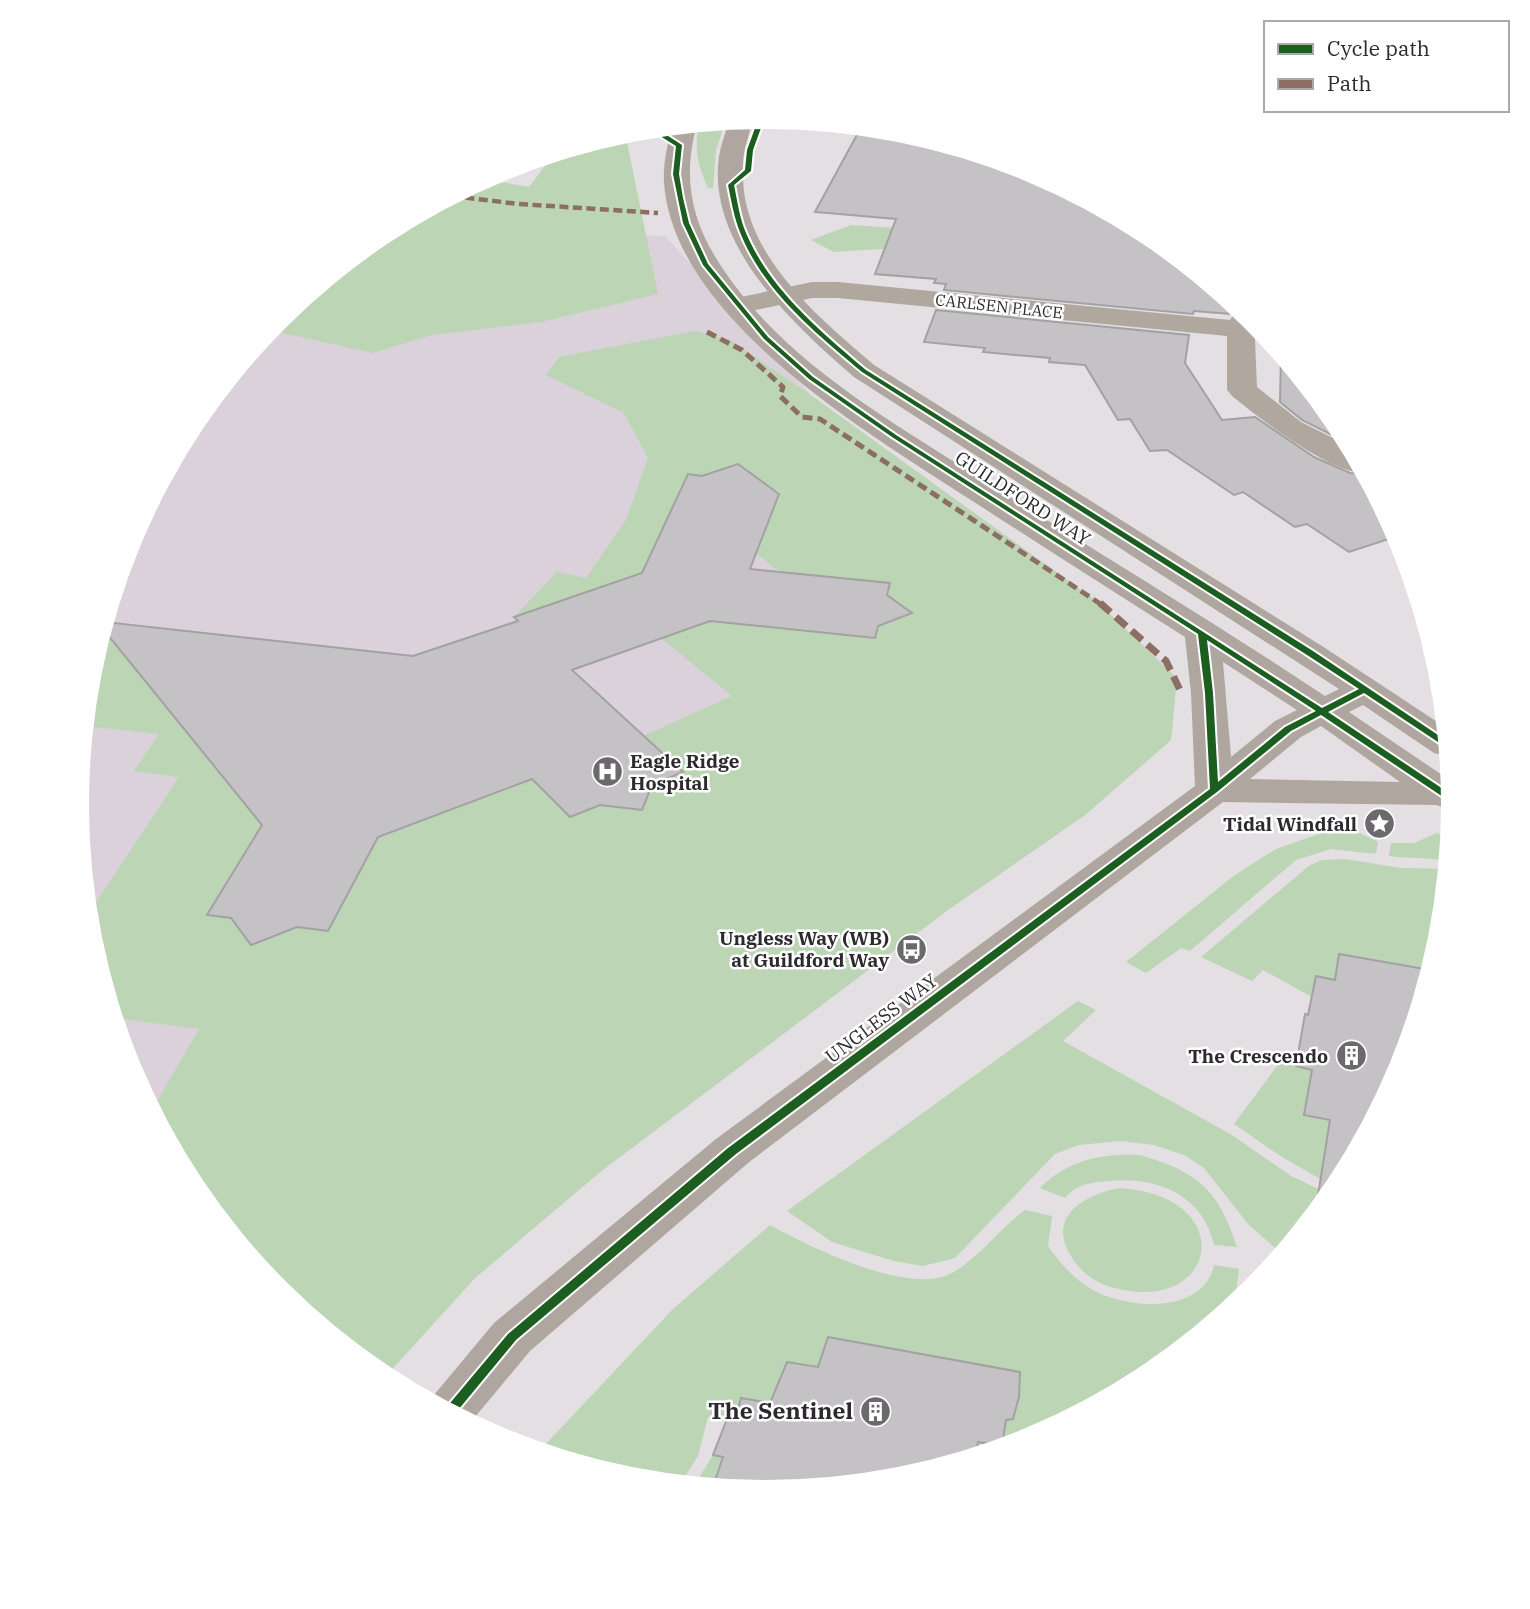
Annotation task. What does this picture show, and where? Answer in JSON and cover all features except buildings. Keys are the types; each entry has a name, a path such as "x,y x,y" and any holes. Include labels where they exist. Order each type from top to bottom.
{"main road":[{"name":"GUILDFORD WAY","path":"737,130 727,173 741,228 755,256 784,296 817,331 864,371 1437,738"},
{"name":"GUILDFORD WAY","path":"681,135 676,174 686,223 705,264 766,338 821,385 894,436 1440,791"},
{"path":"1202,634 1209,693 1214,790 1441,797"},
{"name":"UNGLESS WAY","path":"455,1405 512,1337 732,1151 1214,790 1288,729 1364,690"}],"street":[{"name":"CARLSEN PLACE","path":"737,306 812,290 838,290 1239,323"},
{"path":"1248,332 1242,390 1290,428 1343,456"}],"shaded area":[{"name":"Eagle Ridge Hospital","path":"411,230 665,236 812,396 1095,600 1177,678 1171,740 1085,815 948,910 600,1172 475,1278 393,1368 319,1313 287,1282 229,1216 203,1180 159,1103 141,1063 125,1022 102,936 95,893 89,804 95,716 102,673 125,587 141,546 159,506 203,429 257,359 287,327 319,296 354,268"}],"green space":[{"path":"723,130 716,150 713,188 708,188 702,172 698,133"},
{"path":"627,143 658,294 541,322 432,335 373,353 282,333 319,296 354,268 427,219 501,182 529,187 545,166"},
{"path":"851,225 1051,238 834,252 811,240"},
{"path":"694,331 732,341 1095,600 1177,678 1171,740 1085,815 948,910 600,1172 475,1278 393,1368 319,1313 257,1250 203,1180 158,1100 199,1029 124,1019 112,979 96,902 179,777 134,771 159,734 94,727 102,673 110,639 152,644 134,667 262,825 207,915 328,930 378,837 532,779 570,817 600,805 642,810 652,785 683,772 643,736 732,696 661,638 710,621 874,638 878,626 911,613 887,595 890,583 780,572 756,553 780,491 756,488 760,480 738,464 702,476 688,474 642,573 514,617 557,572 586,578 626,520 648,458 624,413 546,375 559,357"},
{"path":"1344,825 1378,842 1376,854 1331,849 1296,860 1190,951 1181,948 1146,973 1126,962 1235,875 1276,849"},
{"path":"1440,834 1438,860 1389,856 1391,843 1414,843"},
{"path":"1345,859 1401,868 1437,869 1420,968 1339,954 1335,980 1316,977 1312,997 1263,970 1252,981 1201,957 1310,865 1322,860"},
{"path":"1078,1001 1096,1010 1063,1041 1232,1135 1291,1176 1320,1190 1275,1248 1248,1224 1204,1168 1184,1155 1154,1145 1120,1141 1079,1145 1055,1154 955,1258 923,1266 894,1261 832,1242 787,1211"},
{"path":"1280,1062 1312,1070 1304,1114 1330,1120 1324,1181 1282,1157 1234,1124"},
{"path":"1111,1155 1139,1155 1176,1168 1203,1186 1222,1211 1237,1247 1214,1245 1200,1213 1189,1201 1160,1186 1127,1180 1097,1182 1080,1187 1065,1198 1040,1188 1062,1171 1086,1160"},
{"path":"1119,1188 1158,1196 1184,1211 1199,1231 1201,1252 1193,1271 1175,1286 1147,1292 1111,1287 1090,1277 1069,1253 1063,1234 1069,1214 1087,1199"},
{"path":"1025,1210 1052,1216 1048,1246 1062,1264 1091,1289 1123,1301 1161,1304 1179,1300 1195,1293 1207,1281 1214,1265 1239,1269 1236,1288 1176,1341 1103,1390 1064,1411 1001,1437 1005,1420 1013,1419 1019,1397 1020,1372 828,1337 818,1367 787,1362 772,1404 741,1399 735,1421 708,1417 698,1456 686,1475 633,1467 546,1443 673,1309 770,1225 833,1256 886,1274 911,1279 934,1279 952,1273 981,1251"},
{"path":"713,1455 723,1457 716,1478 700,1477"}],"marked path":[{"path":"467,198 658,213"},
{"path":"707,332 742,350 783,387 780,396 802,417 820,419 1111,611 1166,661 1180,690"}],"cycle path":[{"path":"758,129 750,150 748,171 731,185 739,223 750,249 777,288 829,341 864,371 1310,653 1437,738"},
{"path":"665,137 679,145 676,174 680,198 686,223 705,264 766,338 811,378 894,436 1270,677 1440,791"},
{"path":"1202,634 1209,693 1214,790"},
{"path":"455,1405 512,1337 732,1151 1214,790 1288,729 1364,690"}],"place":[{"name":"Eagle Ridge Hospital","path":"607,772"},
{"name":"Tidal Windfall","path":"1380,824"},
{"name":"Ungless Way (WB) at Guildford Way","path":"912,949"},
{"name":"The Crescendo","path":"1351,1056"},
{"name":"The Sentinel","path":"876,1411"}]}
